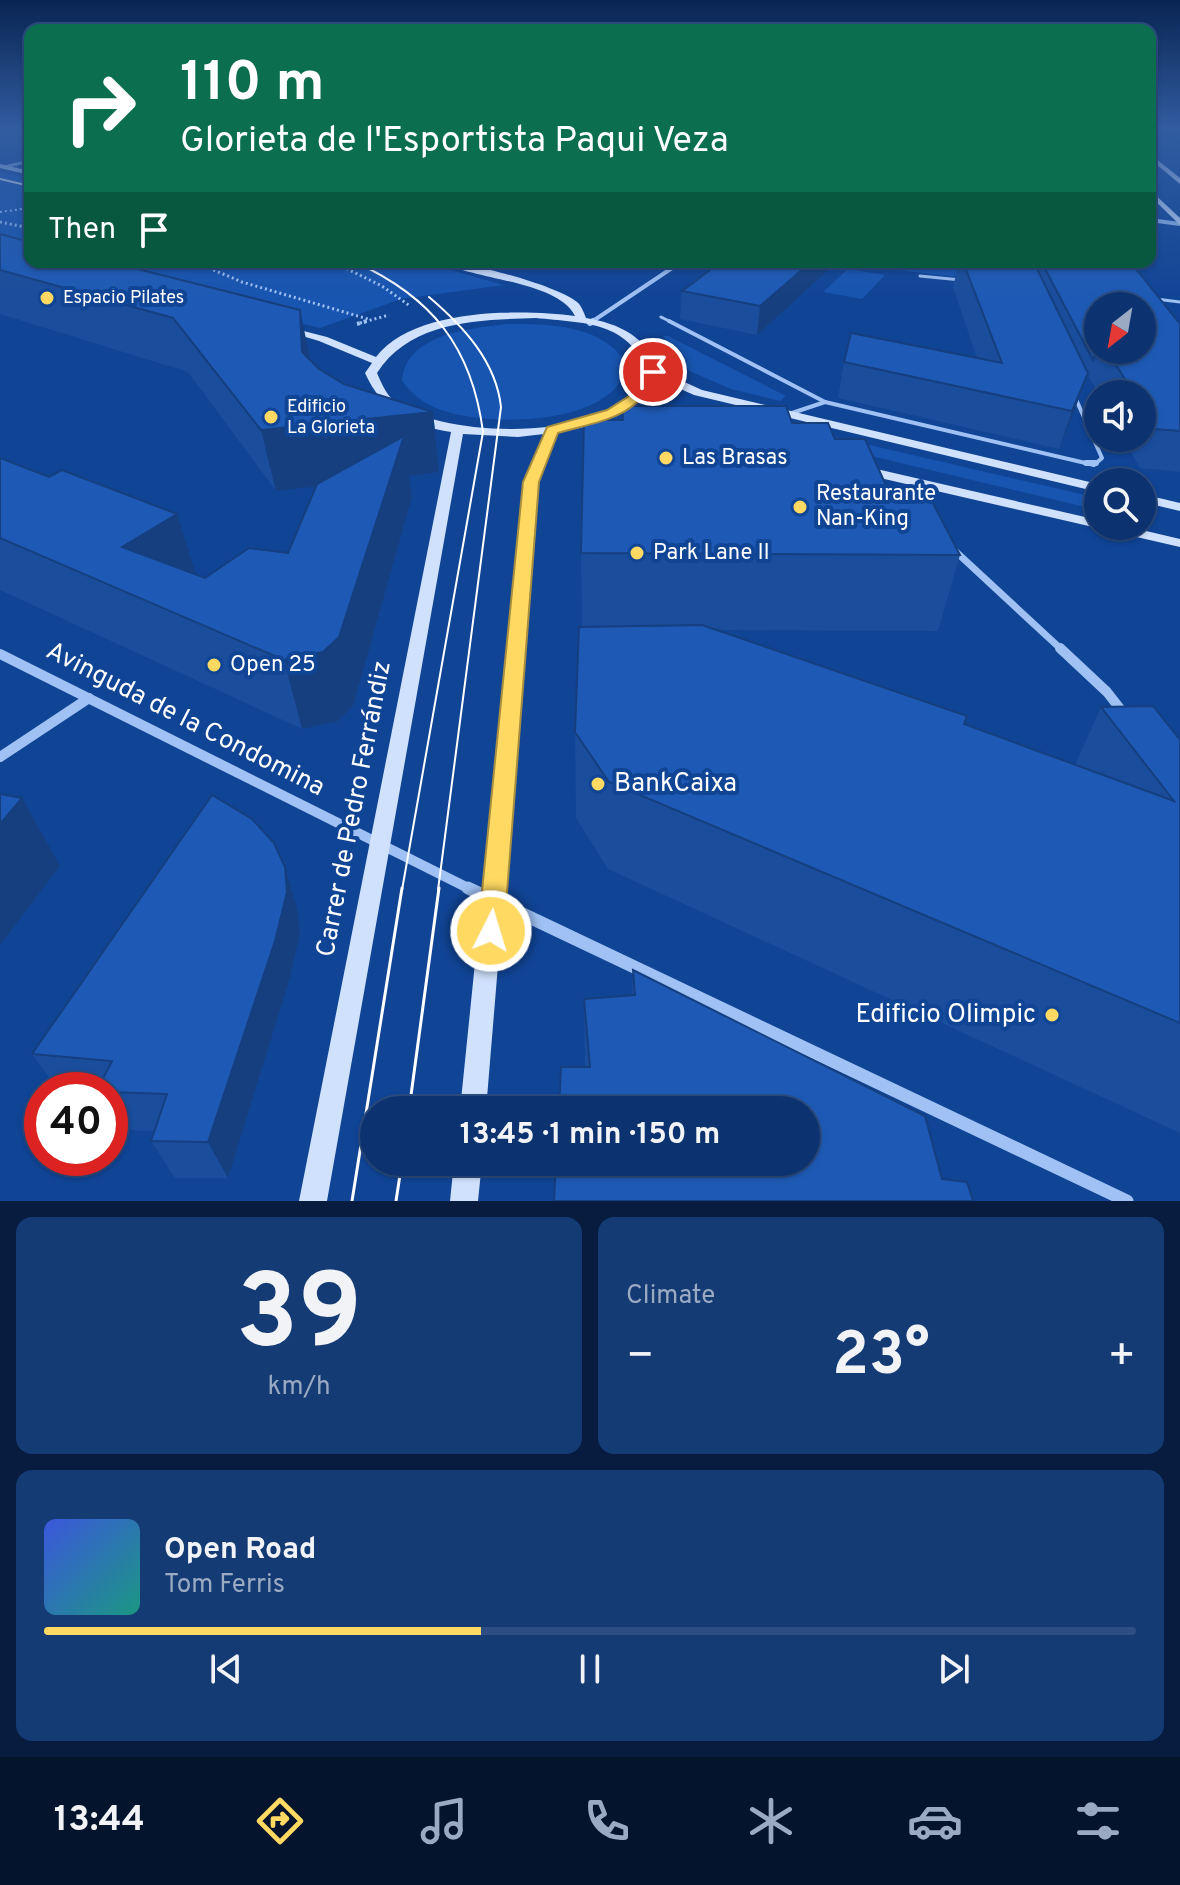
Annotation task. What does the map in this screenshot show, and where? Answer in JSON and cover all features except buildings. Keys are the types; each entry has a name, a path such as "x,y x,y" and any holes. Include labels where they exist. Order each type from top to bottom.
{"main road":[{"path":"1156,198 1180,224"},
{"path":"469,268 528,283 574,304 586,321"},
{"path":"653,372 643,393 612,413 552,430 499,433 458,429 423,421 391,404 371,373 392,345 459,321 536,315 586,321 620,333 643,348 653,372 698,393 1084,485"},
{"path":"277,327 323,339 377,361"},
{"path":"612,413 641,417"},
{"name":"Carrer de Pedro Ferrándiz","path":"313,1201 458,429"},
{"path":"474,1096 531,482 552,430"},
{"path":"837,463 1084,521"},
{"path":"1156,501 1180,507"},
{"path":"1156,537 1180,543"},
{"path":"464,1201 467,1176"}],"street":[{"path":"1156,221 1180,224"},
{"path":"586,321 671,268"},
{"path":"868,471 879,481"},
{"path":"948,545 1107,692 1135,728"},
{"name":"Avinguda de la Condomina","path":"0,654 380,846 1127,1201"},
{"path":"0,757 89,698"}],"lane":[{"path":"920,276 966,281"},
{"path":"1156,299 1180,302"},
{"path":"661,317 825,402 1094,465 1102,458 1070,386"},
{"path":"789,414 825,402"}],"path":[{"path":"0,212 24,209"},
{"path":"0,222 24,227"},
{"path":"209,268 242,282 369,319"},
{"path":"345,268 382,286 413,310"}],"shaded area":[{"path":"0,185 24,185 24,254 0,248"},
{"path":"79,268 443,268 504,285 401,299 320,328"},
{"path":"881,268 1017,268 1019,284"},
{"path":"848,269 885,275 862,299 823,292"},
{"path":"506,324 557,326 604,341 627,364 618,385 600,400 576,411 517,420 488,419 441,410 419,398 402,381 406,365 427,344 457,332"},
{"path":"663,336 786,396 780,401 731,389 689,371"},
{"path":"697,405 1084,495 1084,507 700,415"}],"tram line":[{"path":"367,268 406,291 444,328 469,374 483,432 402,890"},
{"path":"429,297 476,346 492,374 501,407 438,890"},
{"path":"352,1201 402,888"},
{"path":"411,1096 439,888"},
{"path":"396,1201 400,1176"}],"place":[{"name":"Espacio Pilates","path":"47,298"},
{"name":"Edificio La Glorieta","path":"271,417"},
{"name":"Las Brasas","path":"666,458"},
{"name":"Restaurante Nan-King","path":"800,507"},
{"name":"Park Lane II","path":"637,553"},
{"name":"Open 25","path":"214,665"},
{"name":"BankCaixa","path":"598,784"},
{"name":"Edificio Olimpic","path":"1052,1015"}],"route":[{"path":"491,931 531,482 552,430 612,413 643,393 653,372"}]}
